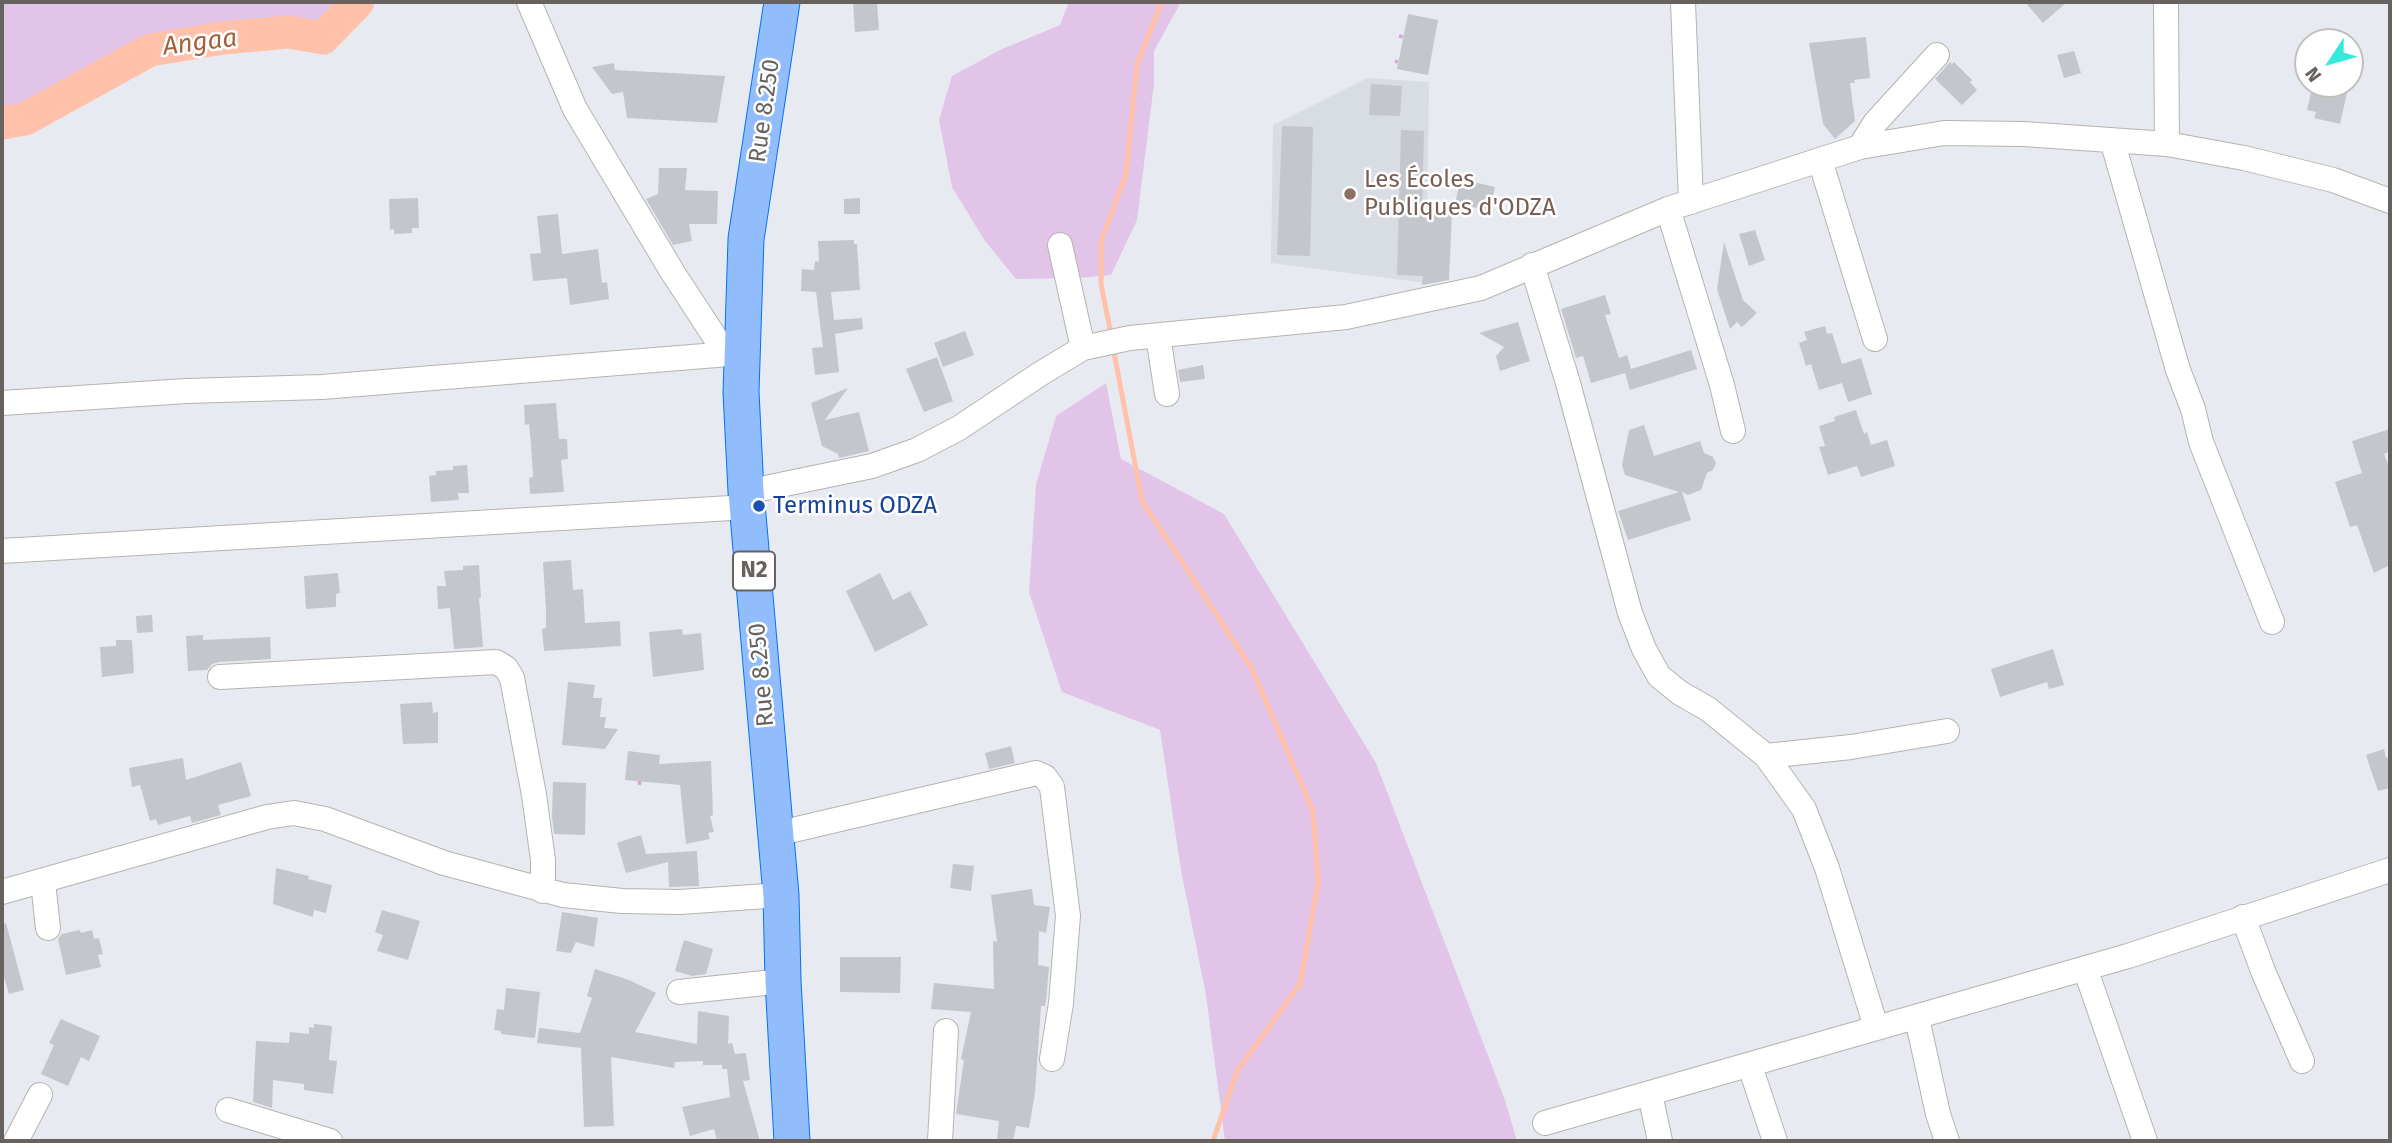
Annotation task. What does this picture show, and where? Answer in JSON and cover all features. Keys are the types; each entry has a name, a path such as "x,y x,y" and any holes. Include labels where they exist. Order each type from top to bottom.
{"highway":[{"name":"Rue 8.250","path":"782,2 746,239 734,353 741,392 747,500 781,895 792,1141"}],"street":[{"path":"529,2 575,109 673,273 734,353"},
{"path":"1682,2 1680,206 1733,431"},
{"path":"2166,2 2167,144"},
{"path":"1860,147 1875,123 1937,55"},
{"path":"2,551 747,500 872,466 917,450 959,428 1083,348 1105,342 1359,314 1481,288 1680,206 1860,147 1944,133 2024,134 2167,144 2244,158 2333,180 2390,201"},
{"path":"2112,140 2178,370 2202,442 2272,622"},
{"path":"1820,160 1875,339"},
{"path":"1060,246 1083,348"},
{"path":"1532,265 1568,383 1630,613 1644,649 1659,676 1680,693 1708,709 1766,755 1804,810 1827,867 1876,1027"},
{"path":"1158,336 1167,394"},
{"path":"2,403 186,391 322,387 734,353"},
{"path":"220,677 496,662 506,668 512,678 534,795 543,860 543,891"},
{"path":"1766,755 1851,747 1947,731"},
{"path":"776,834 1036,773 1045,777 1052,787 1068,916 1061,1003 1052,1059"},
{"path":"2,892 256,820 293,813 325,820 444,863 543,891 622,901 680,902 781,895"},
{"path":"1545,1123 2129,956 2390,870"},
{"path":"43,882 48,928"},
{"path":"2243,917 2263,971 2302,1060"},
{"path":"2085,968 2145,1141"},
{"path":"679,992 783,981"},
{"path":"1917,1018 1938,1114 1947,1141"},
{"path":"940,1141 946,1031"},
{"path":"1750,1066 1775,1141"},
{"path":"1650,1094 1660,1141"},
{"path":"16,1141 40,1095"},
{"path":"228,1110 330,1141"}],"shaded area":[{"path":"2,2 358,2 323,38 288,32 223,38 150,50 25,119 2,123"},
{"path":"1069,2 1181,2 1154,51 1154,84 1137,220 1111,275 1016,279 985,241 952,187 939,120 952,76 1000,50 1060,25"},
{"name":"Les Écoles Publiques d'ODZA","path":"1367,78 1429,82 1426,283 1271,263 1273,125"},
{"path":"1106,383 1121,459 1224,514 1376,763 1505,1100 1517,1141 1225,1141 1206,995 1181,870 1160,730 1062,692 1029,592 1036,485 1056,416"}],"building":[{"path":"853,2 877,2 879,30 855,32"},
{"path":"2025,2 2067,2 2043,23"},
{"path":"1408,14 1438,20 1428,75 1397,69"},
{"path":"1866,37 1870,78 1850,83 1855,121 1835,139 1823,124 1809,43"},
{"path":"2074,51 2081,73 2064,78 2057,55"},
{"path":"1950,62 1954,62 1972,80 1970,82 1977,90 1962,105 1935,79"},
{"path":"614,63 615,70 725,76 717,123 627,118 623,92 612,94 592,67"},
{"path":"1371,84 1402,86 1400,116 1369,115"},
{"path":"2310,98 2346,98 2340,124 2314,118 2316,112 2307,110"},
{"path":"1282,126 1313,127 1310,256 1277,255"},
{"path":"1401,130 1424,131 1422,212 1452,213 1449,280 1422,285 1423,276 1397,275"},
{"path":"659,168 687,168 685,190 718,191 717,224 689,224 692,241 673,245 646,199 658,194"},
{"path":"1461,179 1495,187 1489,211 1455,203"},
{"path":"418,198 419,228 412,228 412,233 394,234 394,229 390,230 389,199"},
{"path":"860,198 860,214 844,214 844,199"},
{"path":"558,214 562,254 598,249 602,283 607,282 609,299 570,305 567,278 533,281 530,254 541,253 537,216"},
{"path":"1755,230 1765,260 1749,266 1739,234"},
{"path":"854,240 854,244 857,244 860,290 831,292 834,320 862,318 863,329 835,334 839,372 815,375 812,348 823,347 816,292 801,291 802,269 814,270 815,261 819,262 818,241"},
{"path":"1724,242 1743,300 1757,313 1742,327 1737,322 1730,329 1717,289"},
{"path":"1605,295 1611,314 1605,315 1619,358 1627,355 1631,369 1691,350 1697,369 1630,390 1625,373 1591,383 1583,356 1576,358 1561,309"},
{"path":"1518,322 1530,361 1500,371 1496,356 1504,347 1479,333"},
{"path":"1825,326 1827,334 1832,333 1842,364 1861,358 1872,394 1848,402 1842,383 1819,390 1811,364 1806,366 1799,343 1807,340 1804,332"},
{"path":"965,331 974,355 943,367 934,343"},
{"path":"937,357 953,401 924,412 906,369"},
{"path":"1203,365 1205,379 1180,382 1178,370"},
{"path":"848,388 825,420 859,412 869,451 839,458 838,454 822,446 811,403"},
{"path":"556,403 559,439 567,439 568,459 561,460 564,492 530,494 529,478 533,477 531,444 529,424 525,425 524,405"},
{"path":"1856,410 1864,434 1867,432 1871,445 1887,440 1895,466 1861,477 1857,466 1828,475 1819,447 1825,446 1819,426 1835,421 1834,417"},
{"path":"1644,425 1654,456 1700,441 1704,453 1713,457 1716,463 1713,470 1707,473 1701,490 1688,495 1682,492 1691,520 1628,540 1618,511 1679,492 1625,475 1622,465 1629,430"},
{"path":"2390,429 2390,451 2384,454 2390,469 2390,565 2374,573 2357,525 2350,527 2335,482 2362,473 2352,441"},
{"path":"467,465 469,493 458,493 459,500 431,502 429,476 436,475 436,471 453,470 453,466"},
{"path":"571,560 573,590 583,589 585,623 620,621 621,646 544,651 542,629 546,628 546,609 543,562"},
{"path":"479,565 483,647 454,649 450,608 438,609 437,586 446,586 444,571 463,570 463,566"},
{"path":"338,573 340,593 336,594 336,607 306,609 304,576"},
{"path":"880,573 893,600 910,591 928,625 875,652 846,591"},
{"path":"152,615 153,632 137,633 136,616"},
{"path":"682,629 683,635 701,633 704,670 653,677 649,632"},
{"path":"203,635 203,640 270,637 271,659 219,662 212,664 207,670 188,671 186,636"},
{"path":"116,640 132,640 134,673 102,677 100,647 116,646"},
{"path":"2053,649 2064,685 2049,689 2047,682 2000,697 1991,669"},
{"path":"568,682 595,685 593,698 602,698 600,717 606,717 604,728 618,729 605,749 562,745"},
{"path":"432,702 433,713 438,712 438,743 403,744 400,704"},
{"path":"1011,746 1015,763 989,769 985,753"},
{"path":"2384,749 2386,758 2390,757 2390,788 2378,791 2366,755"},
{"path":"628,751 660,755 659,764 711,761 713,815 710,816 714,832 708,833 710,839 686,844 680,785 625,780"},
{"path":"183,758 186,780 241,762 251,796 218,805 221,815 192,823 190,816 158,825 156,819 150,821 140,785 132,787 129,768"},
{"path":"553,782 586,783 585,835 554,834"},
{"path":"641,835 646,854 697,851 699,886 669,887 668,862 626,873 617,843"},
{"path":"953,864 974,866 971,891 950,888"},
{"path":"276,868 332,885 326,913 314,910 313,917 273,904"},
{"path":"1032,889 1034,905 1050,907 1046,933 1039,931 1038,965 1049,967 1046,1001 1045,1006 1041,1006 1035,1093 1029,1128 1016,1126 1013,1141 1004,1141 997,1140 999,1121 956,1114 964,1060 961,1059 971,1012 931,1009 934,983 994,989 993,941 997,942 991,895"},
{"path":"382,910 420,921 408,960 377,951 383,935 375,932"},
{"path":"562,912 598,918 594,947 576,942 571,953 556,951"},
{"path":"6,923 24,990 9,994 2,970 2,924"},
{"path":"80,930 81,933 92,930 94,939 99,938 103,954 98,955 101,967 66,975 58,939 62,934"},
{"path":"684,940 713,949 706,974 692,976 675,971"},
{"path":"840,957 901,957 900,993 840,992"},
{"path":"595,969 629,980 656,993 635,1032 697,1044 698,1011 729,1016 728,1044 732,1043 735,1054 746,1053 750,1080 743,1081 760,1141 717,1141 714,1129 690,1136 682,1107 730,1097 727,1069 722,1069 722,1065 703,1065 703,1061 675,1062 674,1068 611,1057 614,1126 584,1127 581,1048 537,1043 539,1028 580,1033 592,998 587,996"},
{"path":"506,988 540,992 535,1038 501,1034 501,1031 494,1030 497,1009 504,1010"},
{"path":"61,1019 100,1036 89,1061 81,1057 68,1086 41,1074 54,1045 49,1043"},
{"path":"314,1024 332,1026 329,1060 337,1061 333,1094 304,1090 304,1084 273,1080 272,1108 253,1102 256,1041 289,1043 290,1032 309,1034 309,1027 314,1028"}],"waterway":[{"name":"Angaa","path":"2,123 25,119 150,50 223,38 288,32 323,38 358,2"},
{"path":"1111,334 1101,284 1101,241 1126,174 1137,64 1162,2"},
{"path":"1113,347 1142,501 1252,669 1313,811 1318,884 1300,984 1237,1071 1213,1141"}],"place":[{"name":"Les Écoles Publiques d'ODZA","path":"1350,194"},
{"name":"Terminus ODZA","path":"759,506"}]}
